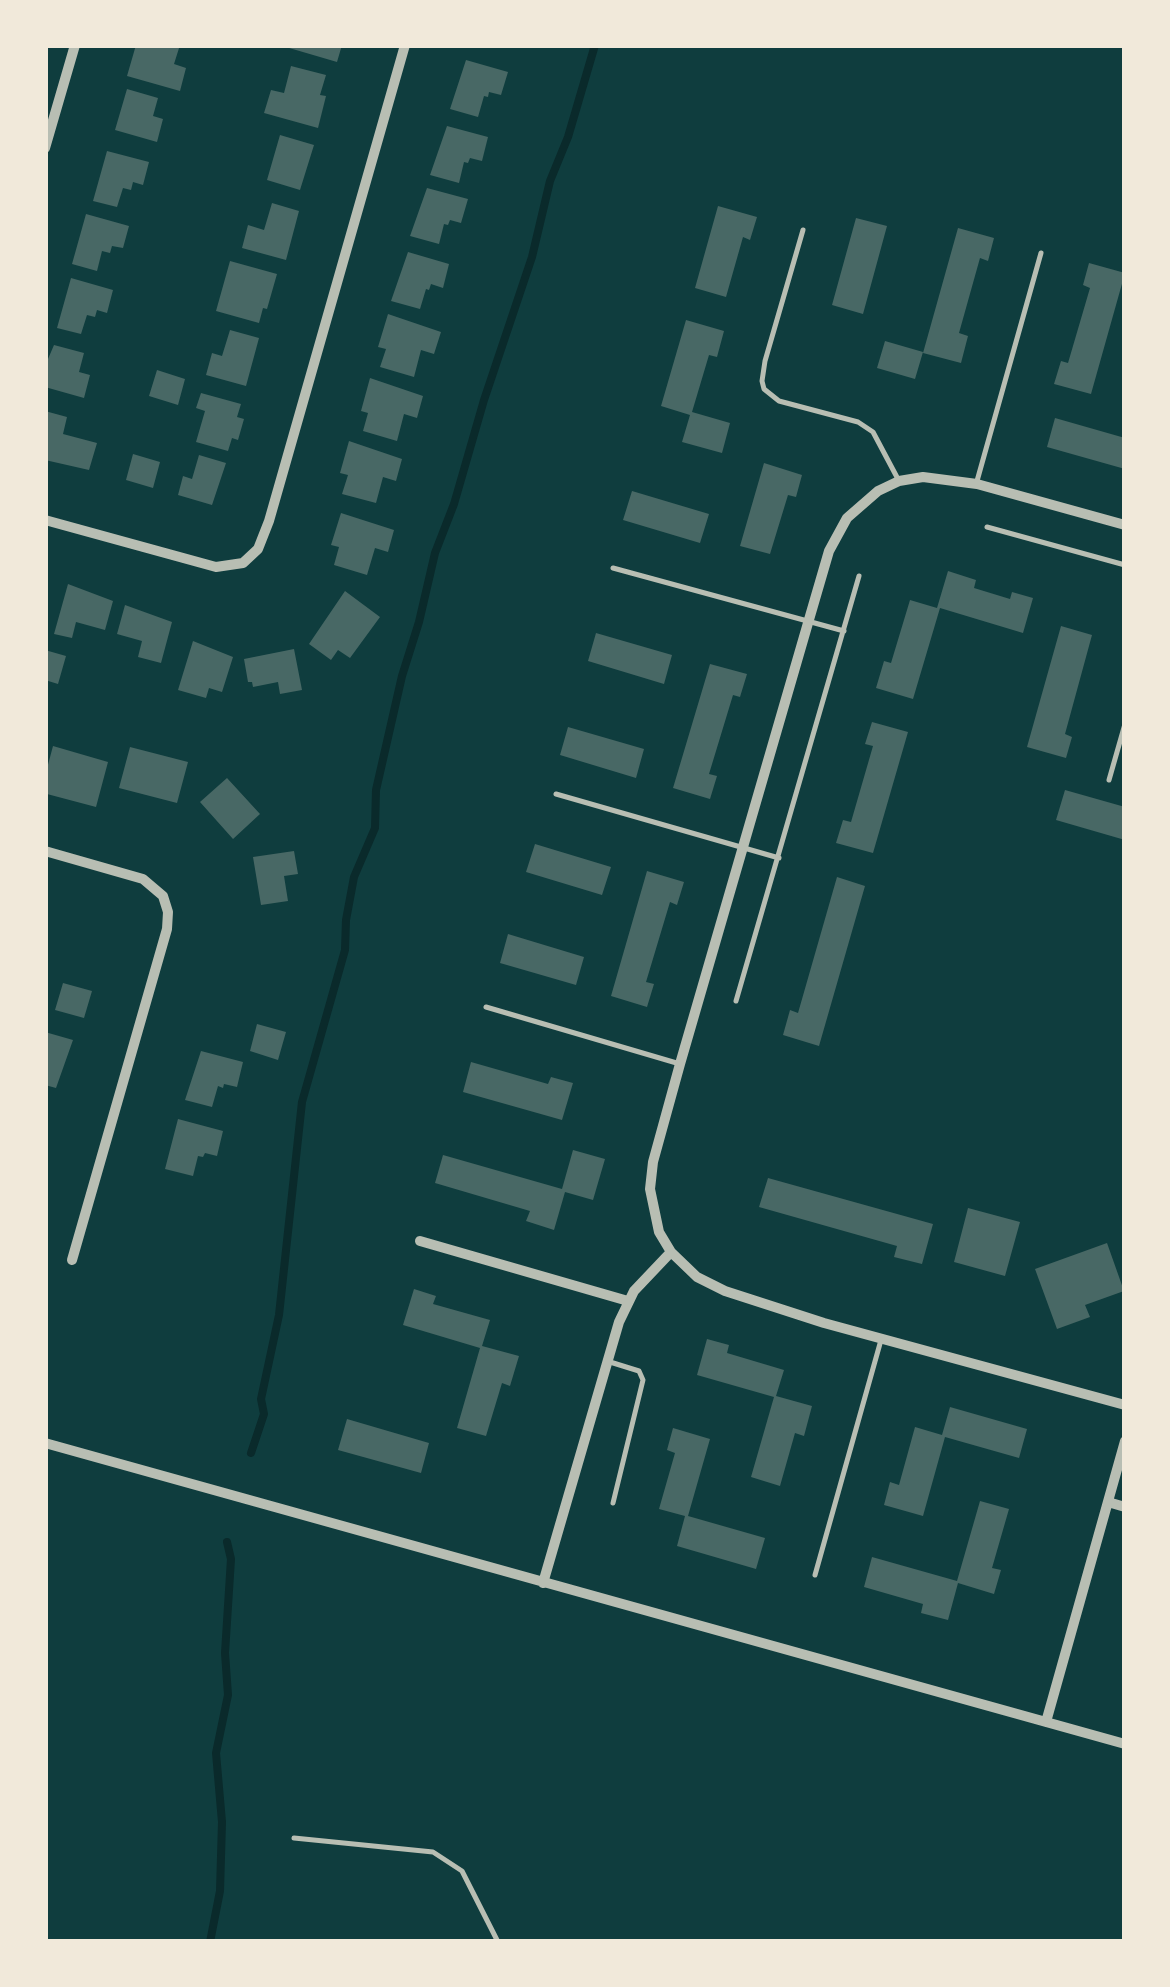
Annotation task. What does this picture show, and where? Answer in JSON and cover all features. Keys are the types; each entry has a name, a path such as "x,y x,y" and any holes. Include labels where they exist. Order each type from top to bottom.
{"street":[{"path":"45,148 74,45"},
{"path":"45,520 216,567 243,563 258,549 405,45"},
{"path":"1125,526 976,484 922,476 898,481 878,491 860,504 835,536 680,1064 653,1162 650,1188 659,1232 671,1252 697,1278 725,1291 881,1340 1125,1405"},
{"path":"45,851 143,879 162,896 168,912 167,930 72,1260"},
{"path":"420,1241 628,1301"},
{"path":"542,1583 628,1301 671,1252"},
{"path":"1046,1722 1125,1441"},
{"path":"45,1444 1125,1744"},
{"path":"1108,1502 1125,1506"}],"lane":[{"path":"803,230 765,361 764,388 780,401 858,422 873,432 898,481"},
{"path":"976,484 1041,253"},
{"path":"986,526 1125,565"},
{"path":"613,568 844,631"},
{"path":"736,1002 859,576"},
{"path":"1110,780 1125,724"},
{"path":"556,794 778,858"},
{"path":"486,1007 680,1064"},
{"path":"815,1575 881,1340"},
{"path":"608,1361 639,1371 643,1380 612,1503"},
{"path":"294,1838 433,1852 462,1871 498,1942"}],"building":[{"path":"136,45 180,45 174,64 186,68 180,91 127,76"},
{"path":"279,45 342,45 337,62"},
{"path":"466,60 508,72 501,95 489,92 488,97 484,96 478,117 450,109"},
{"path":"291,66 326,75 320,95 326,96 318,128 264,113 271,90 284,93"},
{"path":"127,89 158,98 153,116 163,119 157,142 115,130"},
{"path":"447,126 488,137 482,161 470,158 468,163 464,162 459,183 430,175"},
{"path":"280,135 314,145 300,190 267,180"},
{"path":"107,151 149,162 143,185 133,182 131,190 123,188 117,207 93,201"},
{"path":"427,188 468,199 461,223 450,220 448,225 444,224 439,244 410,236"},
{"path":"272,203 299,211 286,260 242,248 248,225 264,230"},
{"path":"718,206 757,217 750,240 743,237 726,297 695,288"},
{"path":"86,214 129,226 123,248 112,246 110,253 102,251 97,271 72,264"},
{"path":"856,218 887,226 863,314 832,305"},
{"path":"958,228 994,238 988,261 980,258 959,333 968,336 961,363 923,353"},
{"path":"408,252 449,264 443,288 431,284 420,309 391,301"},
{"path":"230,261 277,274 259,323 216,311"},
{"path":"1089,263 1125,273 1091,394 1054,384 1061,361 1068,363 1090,288 1083,285"},
{"path":"71,278 113,290 107,313 97,310 95,317 87,315 81,334 57,328"},
{"path":"388,314 441,332 434,354 421,350 414,377 380,367 386,349 378,347"},
{"path":"686,320 724,331 717,357 709,355 692,412 730,423 722,453 682,442 690,415 661,406"},
{"path":"230,330 259,338 246,386 206,375 212,353 222,356"},
{"path":"885,341 923,352 915,379 877,368"},
{"path":"54,345 84,353 79,372 90,375 84,398 45,387 45,366"},
{"path":"157,370 185,379 178,405 149,396"},
{"path":"370,378 423,396 417,418 404,414 397,441 363,431 368,413 361,411"},
{"path":"201,393 241,404 237,417 244,419 238,440 232,438 228,451 196,442 205,411 196,408"},
{"path":"45,411 67,417 63,434 97,443 89,470 45,460"},
{"path":"1055,418 1125,438 1125,469 1047,447"},
{"path":"349,441 402,459 396,481 383,477 376,503 342,494 348,475 340,473"},
{"path":"133,454 160,462 153,488 126,480"},
{"path":"199,455 226,463 212,505 178,495 183,476 192,479"},
{"path":"764,463 802,475 796,497 788,495 770,554 740,546"},
{"path":"632,491 709,514 700,543 623,520"},
{"path":"341,513 394,530 388,552 375,548 367,575 334,565 339,547 331,545"},
{"path":"948,571 976,580 974,588 1010,599 1012,592 1033,598 1023,633 940,608 913,699 876,688 884,661 891,663 910,600 937,608"},
{"path":"68,584 113,601 105,630 76,622 72,638 54,634"},
{"path":"345,591 380,617 350,658 338,650 331,660 309,644"},
{"path":"125,605 172,622 161,663 138,657 142,641 117,634"},
{"path":"1061,626 1092,635 1065,734 1072,737 1066,758 1027,747"},
{"path":"596,633 672,655 664,684 588,661"},
{"path":"193,641 233,657 222,692 209,688 206,698 178,690"},
{"path":"294,649 302,690 280,694 278,682 253,687 248,682 244,659"},
{"path":"45,650 66,656 58,684 45,680"},
{"path":"710,664 747,674 740,697 733,695 709,774 717,776 710,799 673,788"},
{"path":"872,722 908,732 873,853 836,843 843,820 851,822 873,746 865,744"},
{"path":"568,727 644,749 636,778 560,755"},
{"path":"53,746 108,762 96,807 47,794 45,776"},
{"path":"130,747 188,762 177,803 119,788"},
{"path":"227,778 260,814 233,839 200,802"},
{"path":"1065,790 1125,807 1125,840 1056,820"},
{"path":"535,844 611,867 602,895 526,872"},
{"path":"294,851 298,874 284,876 288,901 261,905 253,857"},
{"path":"647,871 684,882 677,905 670,902 646,982 654,984 647,1007 611,996"},
{"path":"837,877 865,886 819,1046 783,1035 790,1010 798,1013"},
{"path":"508,934 584,957 576,985 500,963"},
{"path":"63,983 92,991 84,1018 55,1010"},
{"path":"257,1024 286,1032 278,1060 250,1051"},
{"path":"45,1032 73,1040 56,1088 45,1085"},
{"path":"201,1051 243,1062 237,1087 218,1086 212,1107 185,1100"},
{"path":"471,1062 548,1084 551,1077 573,1083 562,1120 463,1092"},
{"path":"178,1119 223,1131 217,1156 198,1156 193,1176 165,1169"},
{"path":"573,1150 605,1159 593,1200 565,1192 554,1230 526,1221 530,1211 435,1183 443,1155 562,1189"},
{"path":"768,1178 933,1224 922,1264 894,1257 897,1246 759,1207"},
{"path":"968,1208 1020,1222 1005,1276 954,1262"},
{"path":"1107,1243 1124,1291 1085,1305 1090,1317 1057,1329 1035,1269"},
{"path":"414,1289 436,1296 433,1304 490,1320 482,1346 519,1356 510,1386 502,1383 486,1436 457,1428 480,1348 403,1325"},
{"path":"707,1339 729,1345 727,1353 784,1370 776,1396 812,1406 804,1436 795,1433 780,1486 751,1477 774,1397 697,1375"},
{"path":"950,1407 1027,1429 1019,1458 945,1437 923,1516 884,1505 890,1482 899,1485 915,1427 942,1435"},
{"path":"347,1419 429,1443 421,1473 338,1450"},
{"path":"673,1428 710,1439 688,1516 765,1538 756,1569 677,1546 685,1516 659,1509 675,1453 667,1450"},
{"path":"980,1501 1009,1509 992,1568 1001,1570 994,1594 958,1583 948,1620 921,1613 923,1604 864,1587 872,1557 957,1581"}],"waterway":[{"path":"251,1453 264,1414 261,1399 279,1315 302,1102 345,950 354,877 375,828 376,790 402,676 435,553 532,257 550,181 568,137 595,45"},
{"path":"210,1942 220,1891 222,1822 216,1753 228,1695 225,1653 231,1559 227,1542"}]}
